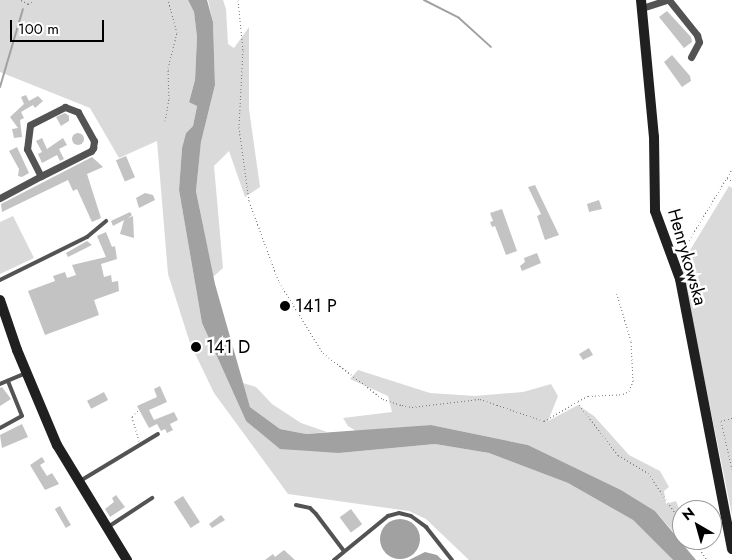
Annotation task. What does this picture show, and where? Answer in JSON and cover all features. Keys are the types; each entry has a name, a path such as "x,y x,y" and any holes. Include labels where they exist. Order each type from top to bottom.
{"main road":[{"name":"Henrykowska","path":"641,4 654,137 655,211 674,264 732,549"},
{"path":"0,300 26,372 51,432 78,482 127,560"}],"street":[{"path":"641,4 668,0 697,35 699,42 691,57"},
{"path":"0,198 41,176 93,148 94,141 80,115 64,107 30,125 27,149 41,176"}],"lane":[{"path":"0,280 87,237 106,221"},
{"path":"0,384 26,372"},
{"path":"0,428 22,416 8,381"},
{"path":"78,482 158,434"},
{"path":"106,528 152,498"},
{"path":"296,505 310,508 344,550"},
{"path":"334,560 388,516 399,513 417,519 452,560"}],"path":[{"path":"21,0 28,4 34,0"},
{"path":"165,121 169,99 168,68 177,32 168,0"},
{"path":"238,0 244,50 239,127 249,201 279,282 323,352 383,399 412,407 480,399 544,421 588,396 629,391 633,382 632,341 616,292"},
{"path":"674,264 732,169"},
{"path":"727,178 732,181"},
{"path":"577,402 618,455 648,472 672,507"},
{"path":"132,451 138,442 132,416 138,410"},
{"path":"732,418 721,421 732,469"}],"shaded area":[{"path":"0,0 188,0 194,12 197,37 195,80 189,101 197,105 193,126 186,133 182,148 179,190 202,323 246,421 339,453 435,444 489,453 568,483 633,520 673,560 469,560 426,519 409,511 288,494 214,393 190,343 168,274 157,141 119,158 90,108 0,72"},
{"path":"188,0 207,0 213,22 215,85 201,142 196,191 215,284 250,407 280,429 306,434 431,425 528,445 621,490 655,511 672,531 672,550 688,550 696,560 673,560 633,520 568,483 489,453 435,444 339,453 280,449 246,421 202,323 179,190 182,148 186,133 193,126 197,106 189,102 195,80 197,37 194,12"},
{"path":"208,0 223,0 226,9 228,44 234,48 249,27 249,109 260,187 245,197 229,151 214,166 223,268 213,277 196,190 201,142 215,85 213,22"},
{"path":"729,186 732,188 732,515 681,265"},
{"path":"13,216 34,258 0,274 0,222"},
{"path":"358,370 430,393 475,396 523,392 551,384 558,396 548,421 578,405 594,416 629,455 660,471 669,487 664,491 666,504 672,502 672,530 655,511 621,490 528,445 431,425 356,431 348,426 343,418 392,412 388,396 350,379"},
{"path":"243,383 256,387 272,404 301,423 327,432 306,434 280,429 250,407"},
{"path":"396,519 404,519 411,522 417,528 420,539 417,550 411,556 404,559 396,559 389,556 383,550 380,543 380,535 383,528 389,522"},
{"path":"425,552 437,555 442,560 409,560"}],"building":[{"path":"667,11 691,37 692,42 684,48 659,17"},
{"path":"672,55 690,76 691,81 682,87 664,62"},
{"path":"26,95 29,101 38,96 43,101 35,108 33,105 21,112 24,118 20,120 22,137 14,138 12,129 18,128 10,117 24,104 21,97"},
{"path":"65,113 69,116 69,121 61,126 56,117"},
{"path":"78,133 84,139 78,145 72,139"},
{"path":"42,138 47,149 63,138 67,145 59,149 64,159 60,161 57,155 42,163 38,154 42,152 36,141"},
{"path":"17,147 29,173 22,177 18,176 19,169 9,151"},
{"path":"126,156 135,177 125,181 116,160"},
{"path":"92,157 103,167 87,174 101,218 92,222 77,189 73,191 68,180 2,212 1,204"},
{"path":"535,185 559,235 545,240 537,216 541,214 528,187"},
{"path":"145,193 153,195 155,200 139,208 136,198"},
{"path":"599,200 602,209 589,212 587,204"},
{"path":"502,209 517,251 506,255 495,226 492,227 490,222 493,221 490,213"},
{"path":"130,212 132,215 128,218 133,216 134,238 120,234 124,220 113,226 111,221"},
{"path":"106,232 112,247 115,246 117,259 101,264 104,277 111,275 112,282 118,281 119,291 94,300 99,315 45,335 28,291 55,281 53,276 65,272 67,278 76,275 72,265 106,257 97,236"},
{"path":"87,241 92,245 68,257 66,253"},
{"path":"537,253 541,263 522,271 520,266 525,262 524,258"},
{"path":"589,348 593,355 583,360 579,354"},
{"path":"160,386 167,402 149,410 154,420 174,412 178,420 170,424 173,430 167,433 165,429 161,431 157,424 149,428 137,406 157,397 154,389"},
{"path":"2,387 11,399 0,406 0,388"},
{"path":"104,392 108,400 91,409 87,401"},
{"path":"22,424 28,437 2,448 0,435"},
{"path":"42,457 45,462 40,465 47,476 52,473 59,484 45,490 30,465"},
{"path":"116,495 125,507 110,517 105,509 114,502 112,498"},
{"path":"183,496 200,522 191,528 174,502"},
{"path":"60,506 71,525 66,528 55,509"},
{"path":"351,509 362,524 351,533 340,517"},
{"path":"221,515 225,520 212,528 209,524"},
{"path":"284,550 295,560 265,560 273,554 275,557"}],"waterway":[{"path":"424,0 459,18 491,47"},
{"path":"0,87 23,9"}],"place":[{"name":"141 P","path":"285,306"},
{"name":"141 D","path":"196,347"}]}
